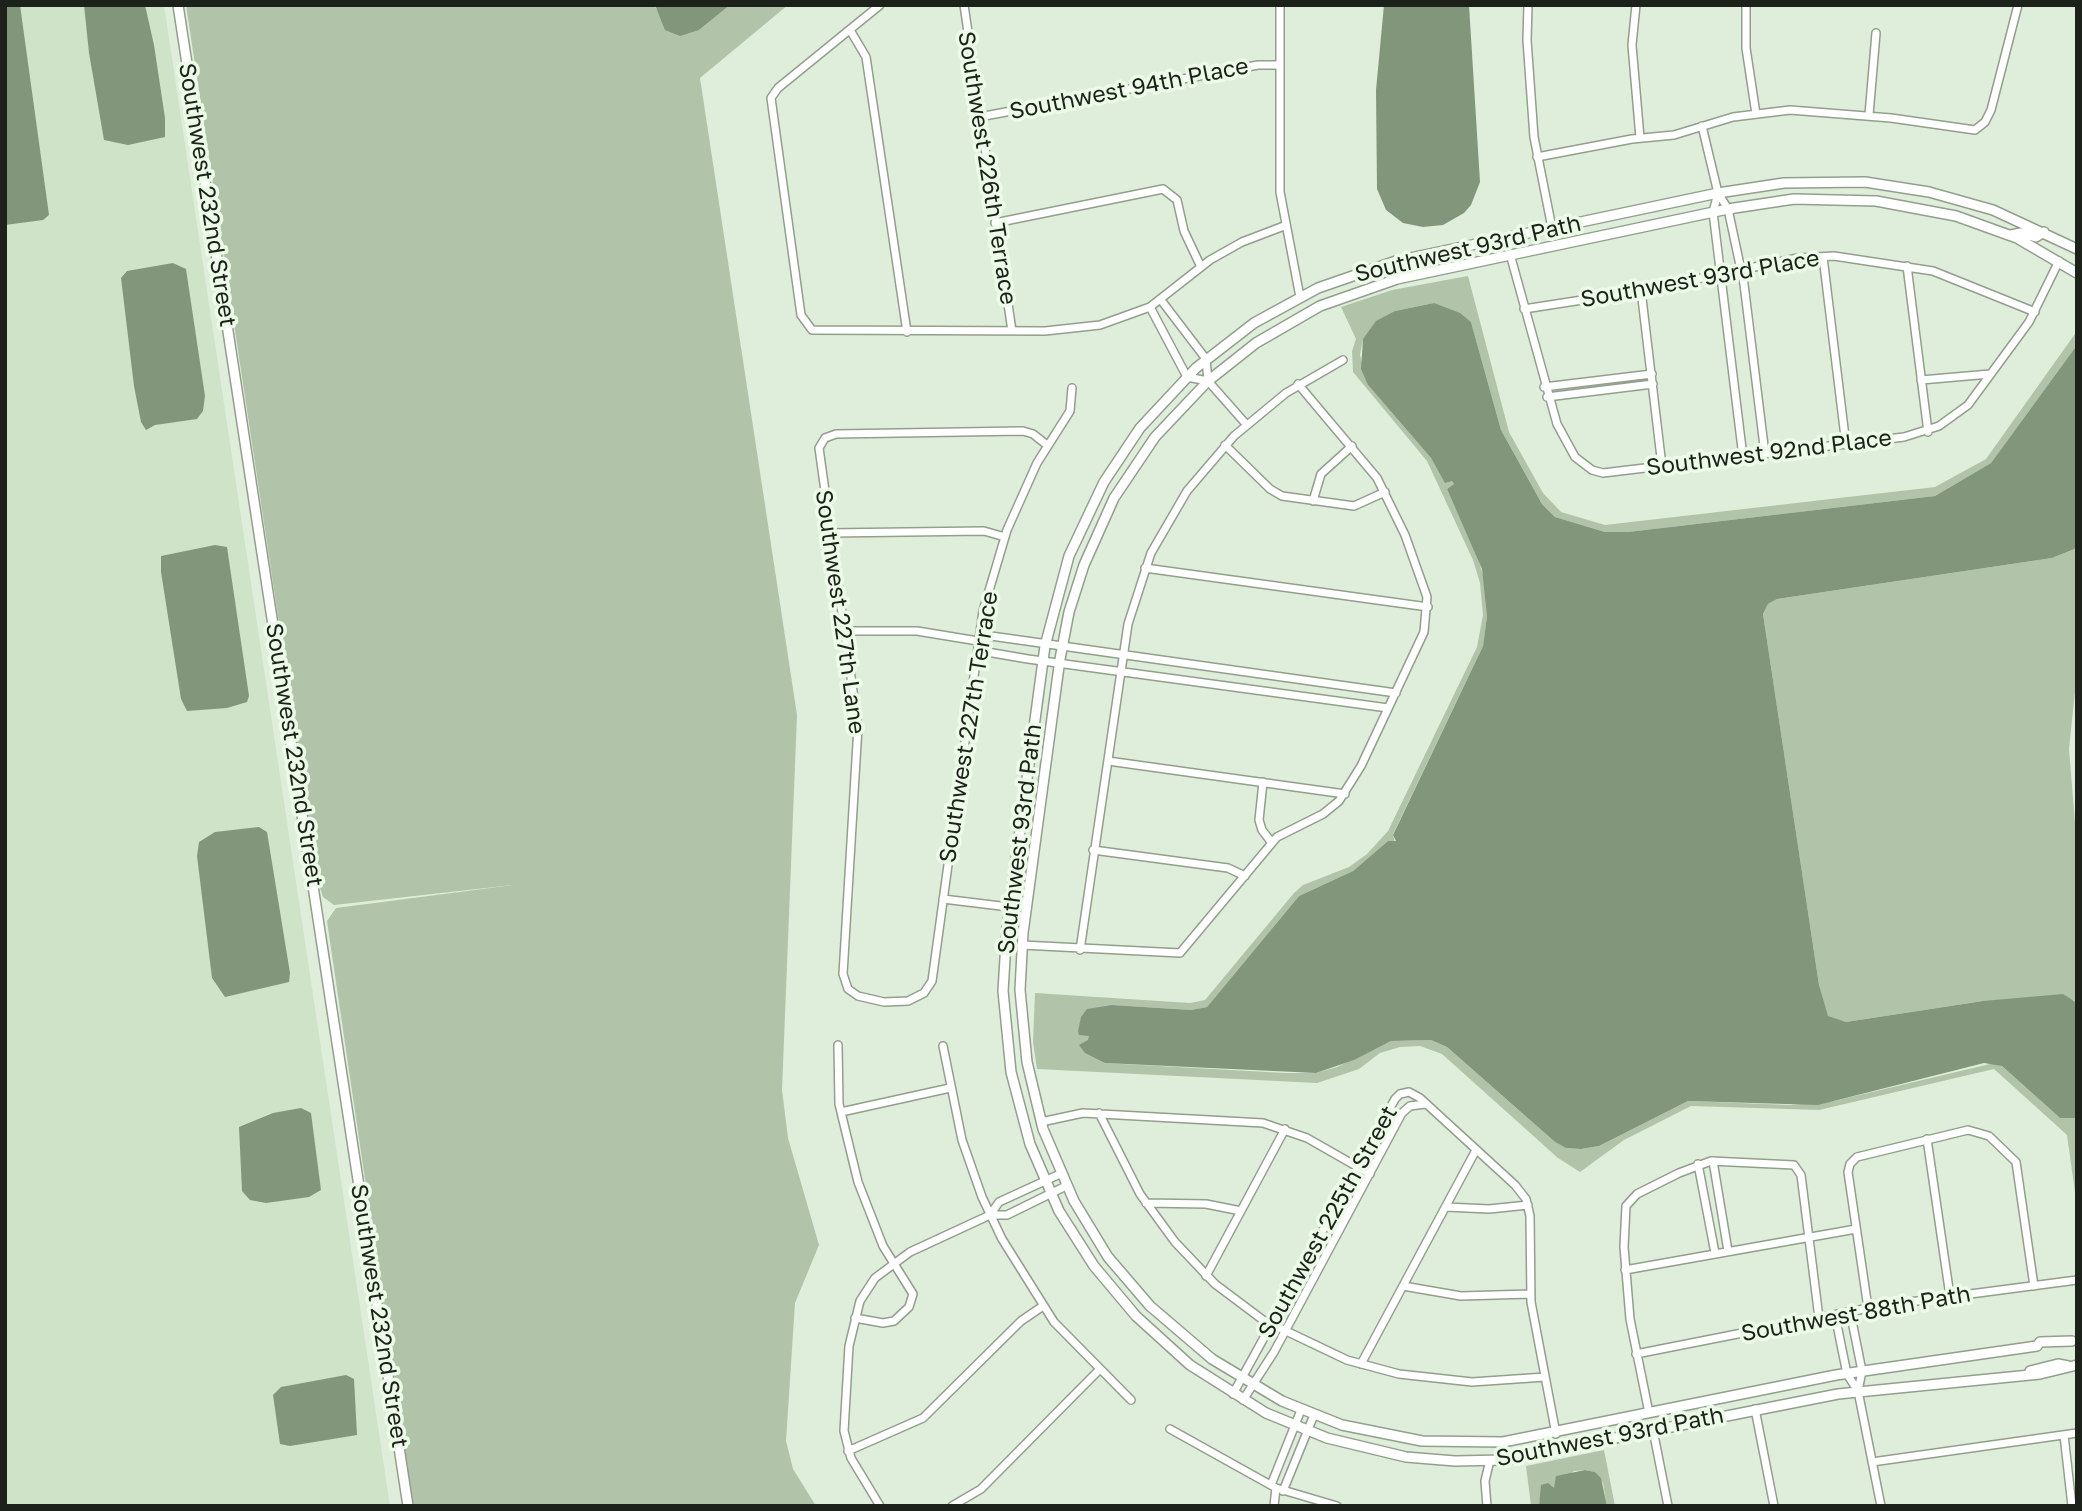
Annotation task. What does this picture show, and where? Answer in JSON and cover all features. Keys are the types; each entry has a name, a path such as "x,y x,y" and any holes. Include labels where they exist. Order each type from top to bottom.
{"street":[{"name":"Southwest 232nd Street","path":"178,5 408,1506"},
{"path":"880,5 778,88 771,98 801,315 807,327 818,333 1012,331 1090,327 1118,321 1150,307 1201,267 1242,242 1284,226"},
{"name":"Southwest 226th Terrace","path":"964,5 1012,331"},
{"path":"1280,5 1278,135 1284,226 1300,297"},
{"path":"1528,5 1527,40 1537,157 1552,228"},
{"path":"1636,5 1632,45 1640,138"},
{"path":"1746,5 1746,48 1756,114"},
{"path":"1537,157 1640,138 1674,135 1756,114 1811,110 1869,115 1967,131 1979,128 1986,120 1992,105 2018,5"},
{"path":"850,30 865,55 907,332"},
{"path":"1869,115 1876,33"},
{"name":"Southwest 94th Place","path":"979,117 1253,66 1280,65"},
{"path":"1702,126 1718,193 1728,209 1741,270 1765,454"},
{"name":"Southwest 93rd Path","path":"2074,1366 2059,1364 2022,1374 1941,1385 1858,1391 1755,1409 1552,1452 1490,1460 1439,1460 1390,1454 1307,1431 1243,1400 1177,1355 1125,1305 1088,1259 1044,1181 1018,1104 1006,1040 1003,975 1009,907 1045,646 1063,571 1088,511 1126,448 1187,377 1254,323 1300,297 1341,279 1396,261 1718,193 1808,181 1882,184 1962,200 2077,248"},
{"path":"995,223 1160,189 1172,193 1178,203 1186,236 1201,267"},
{"path":"1718,193 1713,212 1723,274 1743,457"},
{"name":"Southwest 93rd Path","path":"2075,1340 2059,1346 2037,1346 1863,1371 1556,1434 1495,1443 1438,1443 1374,1433 1314,1415 1241,1379 1180,1335 1134,1289 1098,1243 1060,1174 1041,1122 1022,1030 1022,945 1062,647 1078,580 1114,498 1155,437 1208,381 1270,334 1342,296 1397,279 1728,209 1794,200 1860,199 1940,212 2009,235 2059,261 2076,274"},
{"path":"2009,235 2021,233 2036,237 2044,232"},
{"path":"1510,254 1547,397 1653,384"},
{"path":"1823,257 1846,445"},
{"name":"Southwest 93rd Place","path":"1524,309 1823,257 1908,266 1950,276 2035,312"},
{"name":"Southwest 92nd Place","path":"1547,397 1572,452 1592,470 1607,472 1846,445 1928,432 1968,405 2035,312 2059,261"},
{"path":"1908,266 1928,432"},
{"path":"1641,290 1662,466"},
{"path":"1161,300 1206,359 1208,381 1246,424"},
{"path":"1150,307 1187,377 1208,381"},
{"path":"1080,950 1130,615 1160,533 1187,491 1246,424 1298,384 1343,360"},
{"path":"1544,387 1652,374"},
{"path":"1921,380 1990,374"},
{"path":"1022,945 1180,953 1272,843 1284,832 1323,814 1345,794 1396,693 1423,632 1428,607 1422,576 1385,492 1352,446 1298,384"},
{"name":"Southwest 227th Terrace","path":"921,995 932,979 978,641 1004,537 1047,445 1070,411 1072,388"},
{"name":"Southwest 227th Lane","path":"921,995 908,1001 884,1002 858,996 848,989 843,974 859,727 818,458 821,443 838,434 1023,431 1035,435 1047,445"},
{"path":"1225,445 1274,492 1313,501 1354,506 1385,492"},
{"path":"1313,501 1321,474 1352,446"},
{"path":"829,533 979,531 1004,537"},
{"path":"1145,568 1428,607"},
{"path":"844,631 917,631 978,641 991,636 1045,646 1396,693"},
{"path":"978,641 988,652 1043,661 1388,708"},
{"path":"1108,761 1345,794"},
{"path":"1263,782 1259,820 1272,843"},
{"path":"1093,850 1228,868 1245,876"},
{"path":"943,899 1009,907"},
{"path":"838,1045 841,1112 858,1182 893,1263 912,1289 913,1300 897,1319 887,1322 855,1318"},
{"path":"943,1046 962,1140 990,1215 1058,1327 1131,1400"},
{"path":"841,1112 950,1088"},
{"name":"Southwest 225th Street","path":"1233,1394 1398,1096 1413,1093 1425,1104"},
{"path":"1425,1104 1516,1185 1528,1205 1530,1294 1556,1434"},
{"name":"Southwest 225th Street","path":"1243,1400 1286,1332 1404,1110 1413,1105 1425,1104"},
{"path":"1098,1113 1146,1203 1175,1242 1206,1276 1272,1325 1361,1364 1413,1376 1458,1381 1545,1377"},
{"path":"1041,1122 1068,1114 1098,1113 1257,1122 1285,1129 1370,1174"},
{"path":"1206,1276 1285,1129"},
{"path":"1868,1308 1848,1172 1850,1164 1857,1157 1927,1139 1977,1130 1992,1138 2016,1161 2034,1286"},
{"path":"1927,1139 1951,1296"},
{"path":"1361,1364 1476,1150"},
{"path":"1713,1161 1728,1251"},
{"path":"1649,1413 1636,1353 1625,1270 1624,1232 1629,1201 1698,1164 1713,1161 1785,1162 1796,1166 1801,1177 1819,1318"},
{"path":"1698,1164 1715,1254"},
{"path":"990,1215 999,1202 1060,1174"},
{"path":"880,1506 848,1451 844,1417 849,1346 860,1301 875,1278 893,1263 990,1215 1007,1215 1066,1186"},
{"path":"1146,1203 1206,1203 1241,1211"},
{"path":"1446,1207 1489,1209 1528,1205"},
{"path":"1625,1270 1856,1229"},
{"name":"Southwest 88th Path","path":"1636,1353 1868,1308 2077,1280"},
{"path":"1403,1286 1461,1296 1530,1294"},
{"path":"848,1451 923,1418 1021,1321 1043,1306"},
{"path":"1850,1311 1863,1371 1858,1391"},
{"path":"1835,1315 1847,1374 1858,1391 1881,1506"},
{"path":"952,1506 981,1489 1100,1369"},
{"path":"1755,1409 1774,1506"},
{"path":"1274,1506 1301,1410"},
{"path":"1277,1488 1314,1415"},
{"path":"1170,1429 1277,1488 1337,1506"},
{"path":"1653,1430 1668,1506"},
{"path":"1872,1462 2077,1433"},
{"path":"2064,1436 2072,1506"},
{"path":"2066,1452 2077,1451"},
{"path":"1487,1506 1486,1481 1490,1460"}],"shaded area":[{"path":"5,5 164,5 390,1506 5,1506"},
{"path":"5,5 20,5 49,215 43,220 5,225"},
{"path":"84,5 145,5 154,45 165,118 165,137 128,145 104,140"},
{"path":"186,5 655,5 656,9 699,30 730,5 788,5 700,78 797,715 782,1090 788,1138 819,1245 795,1303 786,1441 793,1469 816,1506 413,1506 327,921 336,908 513,885 334,905 323,897 318,882"},
{"path":"655,5 730,5 699,30 680,36 665,30"},
{"path":"1384,5 1469,5 1480,182 1471,205 1464,213 1443,225 1423,227 1403,223 1386,210 1377,189 1376,90"},
{"path":"173,263 186,269 205,396 203,411 197,419 155,425 146,430 141,422 134,386 121,278 127,271"},
{"path":"1468,276 1509,432 1543,493 1561,512 1605,525 1935,487 1986,459 2077,331 2077,345 1991,463 1935,496 1628,532 1605,532 1555,517 1542,504 1501,430 1471,322 1434,303 1395,311 1363,339 1360,355 1368,385 1431,458 1445,482 1452,481 1454,484 1447,489 1478,558 1486,585 1487,616 1483,646 1393,834 1395,843 1388,841 1353,871 1299,896 1207,1007 1191,1010 1112,1005 1089,1040 1105,1063 1316,1073 1337,1067 1391,1041 1431,1040 1447,1047 1555,1142 1566,1148 1581,1149 1599,1146 1688,1101 1791,1105 1834,1101 1994,1063 2002,1066 2060,1118 2077,1118 2077,1207 2067,1135 1994,1069 1819,1110 1691,1106 1624,1140 1580,1172 1558,1158 1442,1054 1420,1046 1400,1047 1380,1053 1359,1069 1317,1083 1037,1069 1033,1042 1035,993 1190,1003 1205,1000 1294,893 1303,885 1349,867 1367,854 1388,831 1477,647 1483,615 1480,583 1473,560 1427,461 1353,372 1352,351 1356,339 1341,307 1392,290"},
{"path":"1434,303 1460,313 1471,322 1501,430 1542,504 1555,517 1605,532 1628,532 1935,496 1991,463 2077,345 2077,548 2052,558 1777,599 1768,604 1763,614 1819,985 1828,1016 1846,1022 1983,1001 2063,994 2077,1003 2077,1118 2060,1118 2002,1066 1984,1063 1818,1105 1688,1101 1599,1146 1581,1149 1566,1148 1555,1142 1447,1047 1431,1040 1391,1041 1354,1060 1316,1073 1105,1063 1085,1053 1079,1045 1088,1040 1089,1036 1079,1035 1078,1031 1081,1017 1087,1009 1112,1005 1191,1010 1207,1007 1299,896 1353,871 1388,841 1396,841 1393,835 1483,646 1487,616 1482,569 1447,489 1454,484 1452,481 1445,483 1431,458 1368,385 1361,369 1363,339 1376,321 1395,311"},
{"path":"215,545 227,547 249,696 247,702 227,708 187,711 181,699 161,572 161,556"},
{"path":"2077,548 2077,673 2069,749 2077,847 2077,1003 2073,1000 1983,1001 1846,1022 1834,1020 1828,1016 1823,1005 1819,985 1763,614 1768,604 1777,599 2052,558"},
{"path":"259,827 267,832 290,973 289,982 225,997 212,978 197,856 199,842 215,832"},
{"path":"301,1108 311,1113 321,1190 309,1197 266,1203 250,1200 242,1191 239,1127 273,1113"},
{"path":"346,1375 354,1379 357,1435 290,1446 280,1444 273,1395 281,1387"},
{"path":"1604,1450 1615,1506 1607,1506 1603,1483 1595,1472 1585,1470 1574,1471 1539,1501 1539,1506 1531,1506 1526,1466"},
{"path":"1585,1470 1595,1472 1601,1478 1607,1506 1539,1506 1541,1485 1548,1483 1554,1488 1556,1476"}]}
